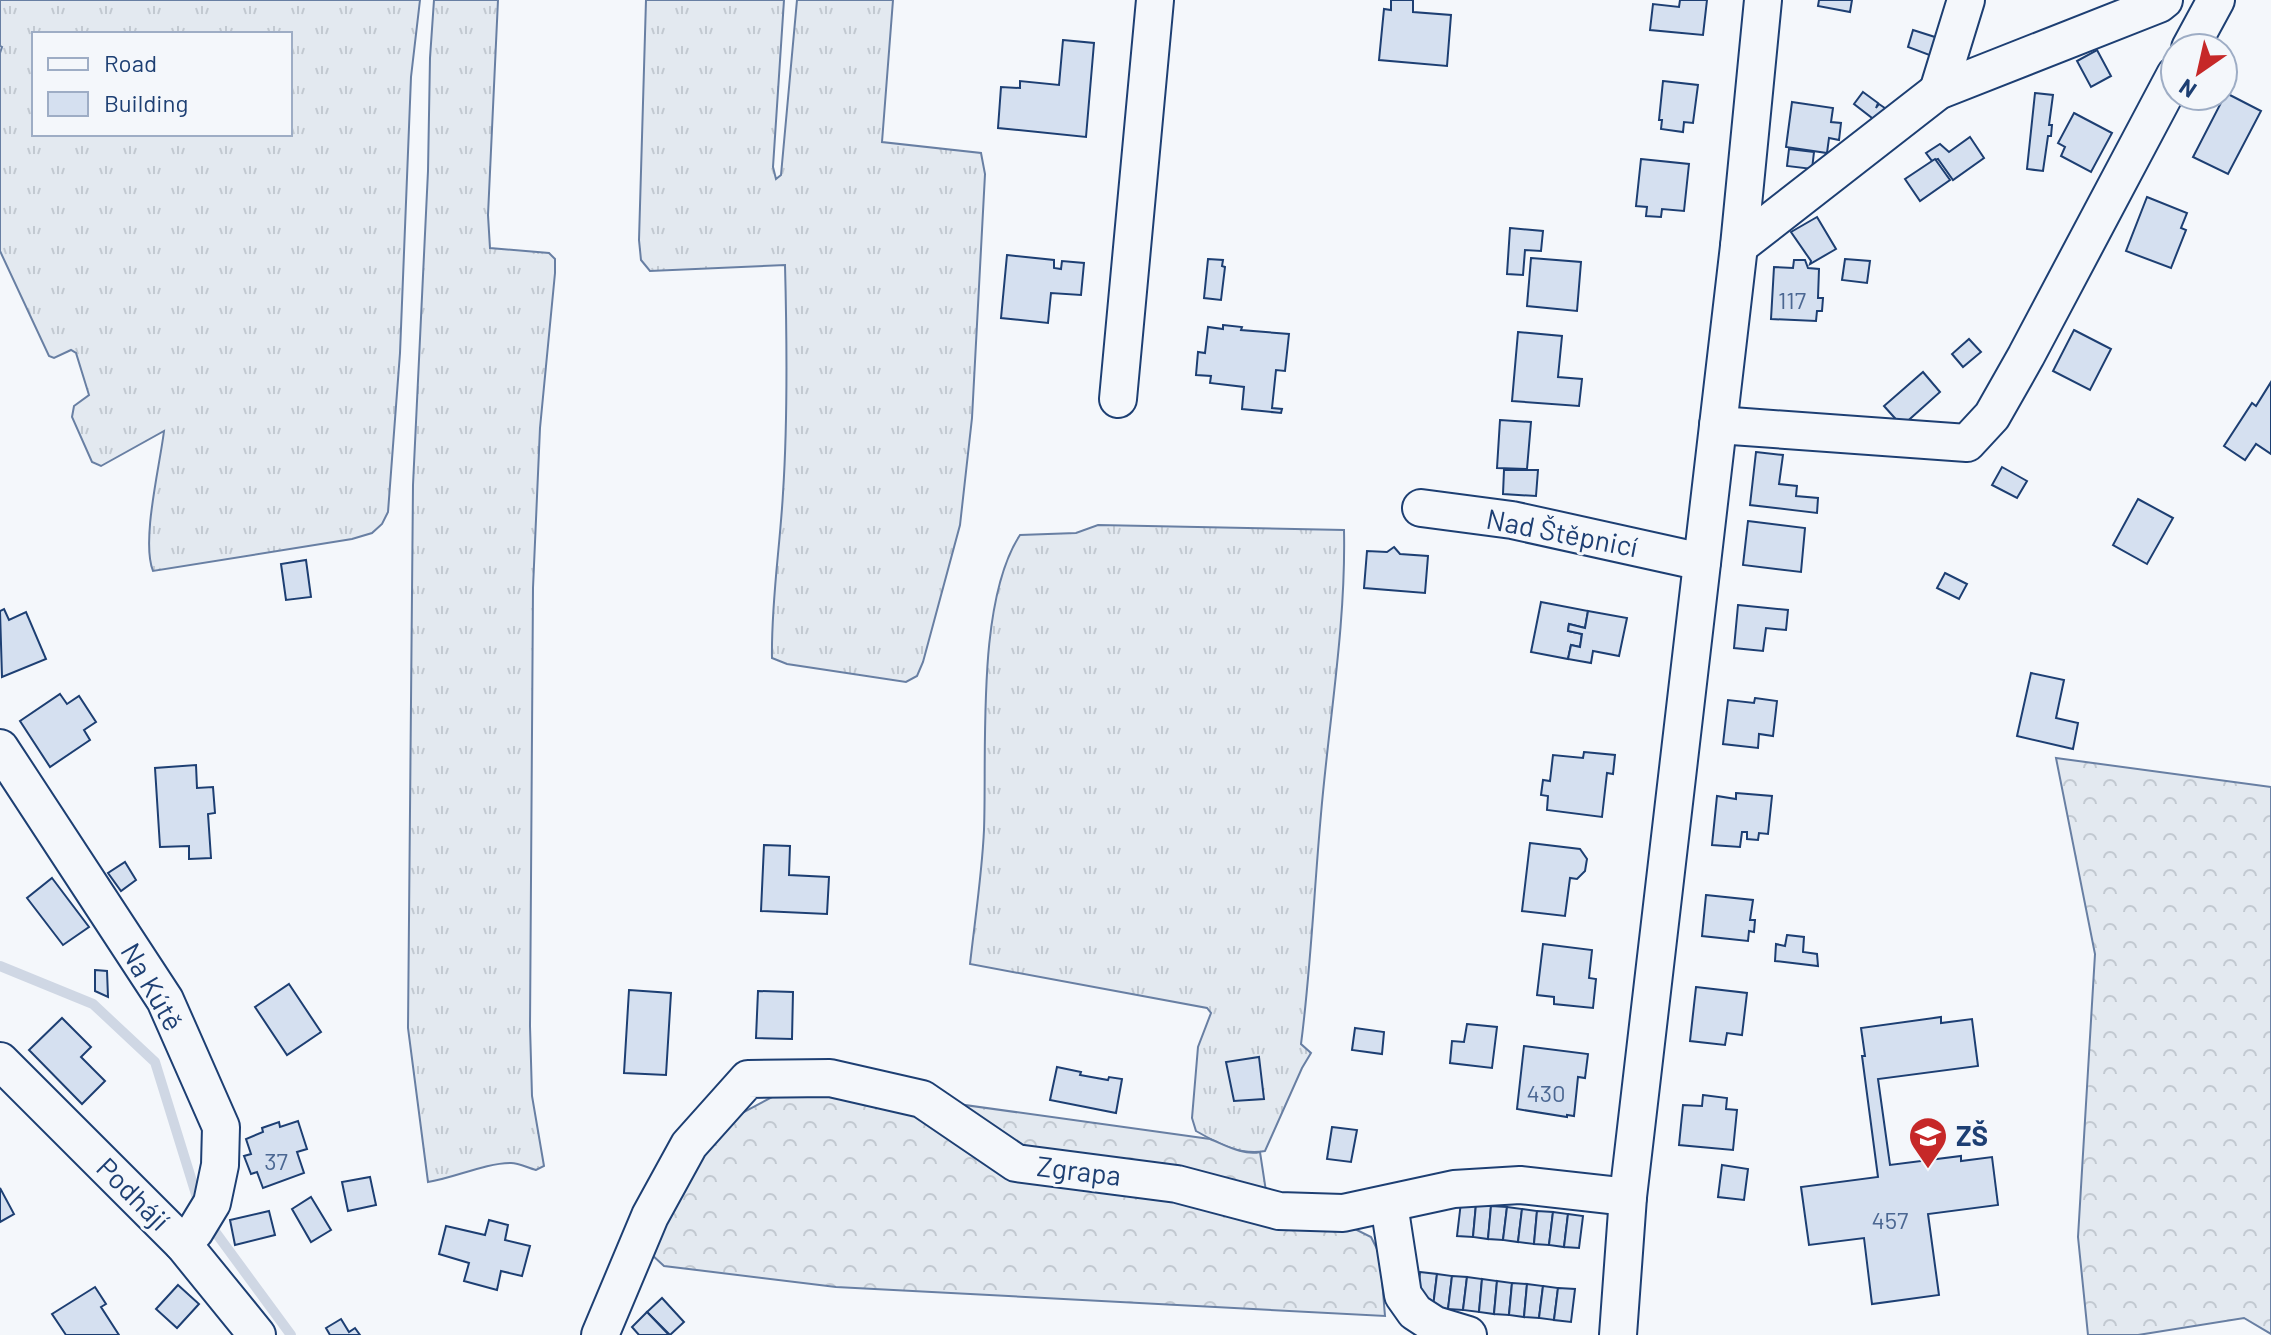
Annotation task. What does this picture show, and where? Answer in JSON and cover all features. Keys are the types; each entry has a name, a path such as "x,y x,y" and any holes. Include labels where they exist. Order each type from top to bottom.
{"street":[{"path":"1118,399 1155,0"},
{"path":"1618,1335 1628,1197 1739,246 1763,0"},
{"path":"1938,91 1966,0"},
{"path":"1739,246 1938,91 2164,0"},
{"path":"2199,32 2216,0"},
{"path":"1718,425 1967,443 1992,416 2159,105"},
{"name":"Nad Štěpnicí","path":"1421,508 1512,520 1702,562"},
{"name":"Na Kútě","path":"0,748 165,1000 221,1127 220,1165 197,1226"},
{"name":"Podhájí","path":"0,1061 197,1226 257,1335"},
{"name":"Zgrapa","path":"600,1335 650,1216 689,1145 748,1079 830,1078 922,1099 1016,1163 1177,1184 1279,1211 1343,1213 1454,1189 1520,1185 1628,1197"},
{"path":"1389,1204 1403,1295 1415,1312 1435,1325 1468,1335"}],"green space":[{"path":"0,0 420,0 411,77 400,353 388,512 382,524 372,533 352,539 153,571 150,522 164,431 101,466 92,462 72,417 74,406 89,395 76,353 71,350 54,358 49,356 0,251"},
{"path":"434,0 498,0 488,215 490,248 549,253 555,259 555,273 540,428 533,588 530,1026 532,1096 544,1166 536,1170 514,1163 501,1164 428,1182 408,1028 413,485"},
{"path":"646,0 784,0 773,167 776,179 781,175 797,0 893,0 882,142 981,153 985,174 972,418 960,525 923,662 917,676 906,682 787,664 772,658 786,436 785,265 650,271 641,260"},
{"path":"1098,525 1344,530 1340,637 1301,1044 1311,1053 1265,1151 1238,1150 1196,1131 1192,1118 1198,1047 1211,1013 1207,1008 970,964 983,847 987,677 996,598 1006,564 1020,535 1076,533"},
{"path":"2056,758 2271,787 2271,1334 2244,1318 2138,1335 2088,1335 2078,1237 2095,954"},
{"path":"835,1087 1210,1139 1241,1151 1260,1152 1271,1224 1349,1226 1371,1237 1380,1255 1385,1316 836,1287 664,1266 651,1254 680,1182 725,1122 789,1088"}],"building":[{"path":"1391,0 1413,0 1413,12 1451,15 1447,66 1379,60 1384,9 1391,10"},
{"path":"1680,0 1707,0 1703,35 1650,30 1653,4 1679,7"},
{"path":"1819,0 1852,0 1850,12 1818,6"},
{"path":"1913,30 1938,38 1932,56 1908,47"},
{"path":"1063,40 1094,43 1086,137 998,128 1001,87 1020,88 1020,81 1059,85"},
{"path":"2097,50 2111,76 2091,87 2077,61"},
{"path":"1663,81 1698,85 1693,123 1684,122 1683,132 1661,129"},
{"path":"1863,92 1878,103 1876,108 1879,104 1895,115 1885,128 1854,104"},
{"path":"2035,93 2053,95 2049,125 2052,125 2051,136 2048,136 2043,171 2027,169"},
{"path":"2239,100 2261,111 2228,174 2193,157 2216,112 2239,112"},
{"path":"1792,102 1833,108 1831,122 1841,123 1839,140 1829,138 1827,153 1786,147"},
{"path":"2074,113 2112,133 2091,172 2061,156 2065,147 2058,143"},
{"path":"1970,137 1984,158 1953,180 1938,159 1932,161 1926,153 1940,144 1949,152"},
{"path":"1789,149 1814,152 1812,169 1787,166"},
{"path":"1641,159 1689,164 1684,211 1662,209 1661,217 1646,216 1647,207 1636,206"},
{"path":"1935,159 1950,180 1920,201 1905,179"},
{"path":"2147,197 2187,213 2181,228 2186,230 2171,268 2126,251"},
{"path":"1817,217 1836,249 1810,264 1791,232"},
{"path":"1510,228 1543,231 1541,251 1525,250 1523,275 1507,274"},
{"path":"1007,255 1054,260 1054,268 1061,269 1062,261 1084,263 1081,295 1051,293 1048,323 1001,318"},
{"path":"1531,258 1581,262 1577,311 1527,306"},
{"path":"1208,259 1223,260 1221,300 1204,298"},
{"path":"1845,259 1870,261 1867,283 1842,280"},
{"path":"1794,260 1805,260 1808,268 1819,269 1818,298 1823,298 1822,311 1817,311 1816,321 1771,319 1774,267 1793,268"},
{"path":"1223,325 1242,327 1241,330 1289,334 1285,371 1276,370 1272,408 1282,409 1281,413 1242,409 1244,387 1210,383 1211,376 1196,375 1198,352 1205,353 1208,327 1223,329"},
{"path":"2074,330 2111,349 2090,390 2053,371"},
{"path":"1518,332 1562,336 1558,377 1582,379 1579,406 1512,401"},
{"path":"1969,339 1981,352 1963,367 1952,354"},
{"path":"1923,372 1940,392 1902,426 1884,406"},
{"path":"2271,382 2271,454 2256,444 2245,460 2224,446 2252,403 2256,406"},
{"path":"1500,420 1531,422 1527,469 1497,468"},
{"path":"1756,452 1783,455 1779,484 1797,486 1796,496 1818,498 1817,513 1750,505"},
{"path":"2002,467 2027,481 2017,498 1992,485"},
{"path":"1504,470 1538,470 1536,496 1503,494"},
{"path":"2138,499 2173,518 2147,564 2113,545"},
{"path":"1748,521 1805,528 1801,572 1743,565"},
{"path":"1394,547 1400,554 1428,556 1425,593 1364,588 1367,551 1387,552"},
{"path":"306,560 311,597 286,600 281,564"},
{"path":"1945,573 1967,584 1959,599 1937,588"},
{"path":"1541,602 1588,611 1585,628 1569,624 1568,631 1582,634 1580,647 1571,645 1568,659 1531,652"},
{"path":"1738,605 1788,610 1786,630 1766,628 1763,651 1734,648"},
{"path":"4,609 9,620 26,612 46,659 2,677 0,611"},
{"path":"1588,611 1627,618 1619,656 1593,651 1591,663 1568,659 1571,645 1580,647 1582,634 1568,631 1569,624 1585,628"},
{"path":"2031,673 2064,680 2056,718 2078,723 2073,749 2017,736"},
{"path":"60,694 67,704 79,696 96,722 84,730 90,740 50,767 20,721"},
{"path":"1755,698 1777,701 1773,736 1759,734 1758,748 1723,744 1728,700 1754,703"},
{"path":"1584,752 1615,755 1613,774 1607,773 1602,817 1547,810 1548,796 1541,795 1543,780 1550,781 1553,755 1583,758"},
{"path":"196,765 197,788 213,787 215,813 208,814 211,858 189,859 189,846 160,847 155,768"},
{"path":"1736,793 1772,796 1768,834 1759,833 1758,840 1747,839 1747,832 1742,832 1740,847 1712,845 1717,796 1736,799"},
{"path":"1530,843 1580,849 1587,859 1585,871 1577,879 1570,878 1565,916 1522,911"},
{"path":"764,845 790,846 789,875 829,877 827,914 761,911"},
{"path":"125,862 136,880 121,891 108,873"},
{"path":"52,878 89,927 63,945 27,898"},
{"path":"1706,895 1753,900 1750,920 1755,920 1754,932 1749,931 1748,941 1702,936"},
{"path":"1787,935 1804,937 1803,952 1817,954 1818,966 1775,961 1776,944 1785,946"},
{"path":"1543,944 1592,950 1589,978 1596,979 1593,1008 1554,1004 1554,997 1537,995"},
{"path":"95,970 107,971 108,997 95,991"},
{"path":"289,984 321,1032 287,1055 255,1007"},
{"path":"1696,987 1747,993 1742,1035 1727,1033 1725,1045 1690,1041"},
{"path":"629,990 671,993 666,1075 624,1073"},
{"path":"758,991 793,992 792,1039 756,1038"},
{"path":"1941,1017 1941,1023 1972,1019 1978,1066 1878,1079 1890,1165 1961,1156 1961,1161 1992,1157 1998,1205 1928,1214 1939,1295 1872,1304 1864,1238 1809,1245 1801,1187 1878,1177 1861,1028"},
{"path":"62,1018 91,1047 81,1057 105,1081 82,1104 29,1050"},
{"path":"1467,1024 1497,1027 1492,1068 1450,1063 1452,1041 1464,1042"},
{"path":"1355,1028 1384,1032 1382,1054 1352,1050"},
{"path":"1524,1046 1588,1054 1585,1078 1578,1077 1574,1116 1517,1109"},
{"path":"1259,1057 1264,1099 1234,1101 1226,1062"},
{"path":"1057,1067 1081,1072 1080,1075 1122,1079 1116,1113 1050,1100"},
{"path":"1703,1095 1727,1098 1726,1109 1737,1110 1733,1150 1679,1145 1683,1105 1702,1106"},
{"path":"298,1121 307,1149 297,1152 304,1173 263,1188 257,1172 251,1174 244,1156 251,1154 246,1139 263,1132 262,1128 279,1122 280,1127"},
{"path":"1332,1127 1357,1130 1351,1162 1327,1159"},
{"path":"1722,1165 1748,1169 1744,1200 1718,1197"},
{"path":"370,1177 376,1205 348,1211 342,1182"},
{"path":"0,1188 14,1214 0,1222"},
{"path":"311,1197 331,1230 311,1242 292,1209"},
{"path":"1461,1202 1476,1204 1473,1237 1457,1236"},
{"path":"1476,1204 1491,1206 1488,1239 1473,1237"},
{"path":"1491,1206 1507,1207 1503,1240 1488,1239"},
{"path":"1507,1207 1522,1209 1518,1242 1503,1240"},
{"path":"1522,1209 1537,1211 1534,1244 1518,1242"},
{"path":"269,1211 275,1235 235,1245 230,1220"},
{"path":"1537,1211 1553,1212 1549,1245 1534,1244"},
{"path":"1553,1212 1568,1214 1564,1247 1549,1245"},
{"path":"1568,1214 1583,1216 1579,1248 1564,1247"},
{"path":"489,1220 508,1225 505,1240 530,1246 522,1276 501,1271 497,1290 464,1281 469,1263 439,1254 446,1226 485,1235"},
{"path":"1420,1272 1437,1274 1433,1307 1417,1305"},
{"path":"1437,1274 1452,1276 1448,1309 1433,1307"},
{"path":"1452,1276 1467,1277 1463,1310 1448,1309"},
{"path":"1467,1277 1482,1279 1479,1312 1463,1310"},
{"path":"1482,1279 1497,1281 1494,1314 1479,1312"},
{"path":"1497,1281 1512,1283 1509,1315 1494,1314"},
{"path":"1512,1283 1527,1284 1524,1317 1509,1315"},
{"path":"1527,1284 1543,1286 1539,1318 1524,1317"},
{"path":"178,1285 199,1304 177,1328 156,1309"},
{"path":"1543,1286 1558,1288 1554,1320 1539,1318"},
{"path":"95,1287 106,1304 101,1307 119,1335 66,1335 52,1314"},
{"path":"1558,1288 1575,1289 1571,1322 1554,1320"},
{"path":"662,1298 684,1322 670,1335 647,1312"},
{"path":"647,1312 669,1335 639,1335 632,1327"},
{"path":"341,1319 349,1332 355,1328 360,1335 330,1335 326,1328"}],"waterway":[{"path":"0,966 93,1004 155,1062 199,1204"},
{"path":"208,1222 291,1335"}],"place":[{"name":"ZŠ","path":"1928,1170"}]}
